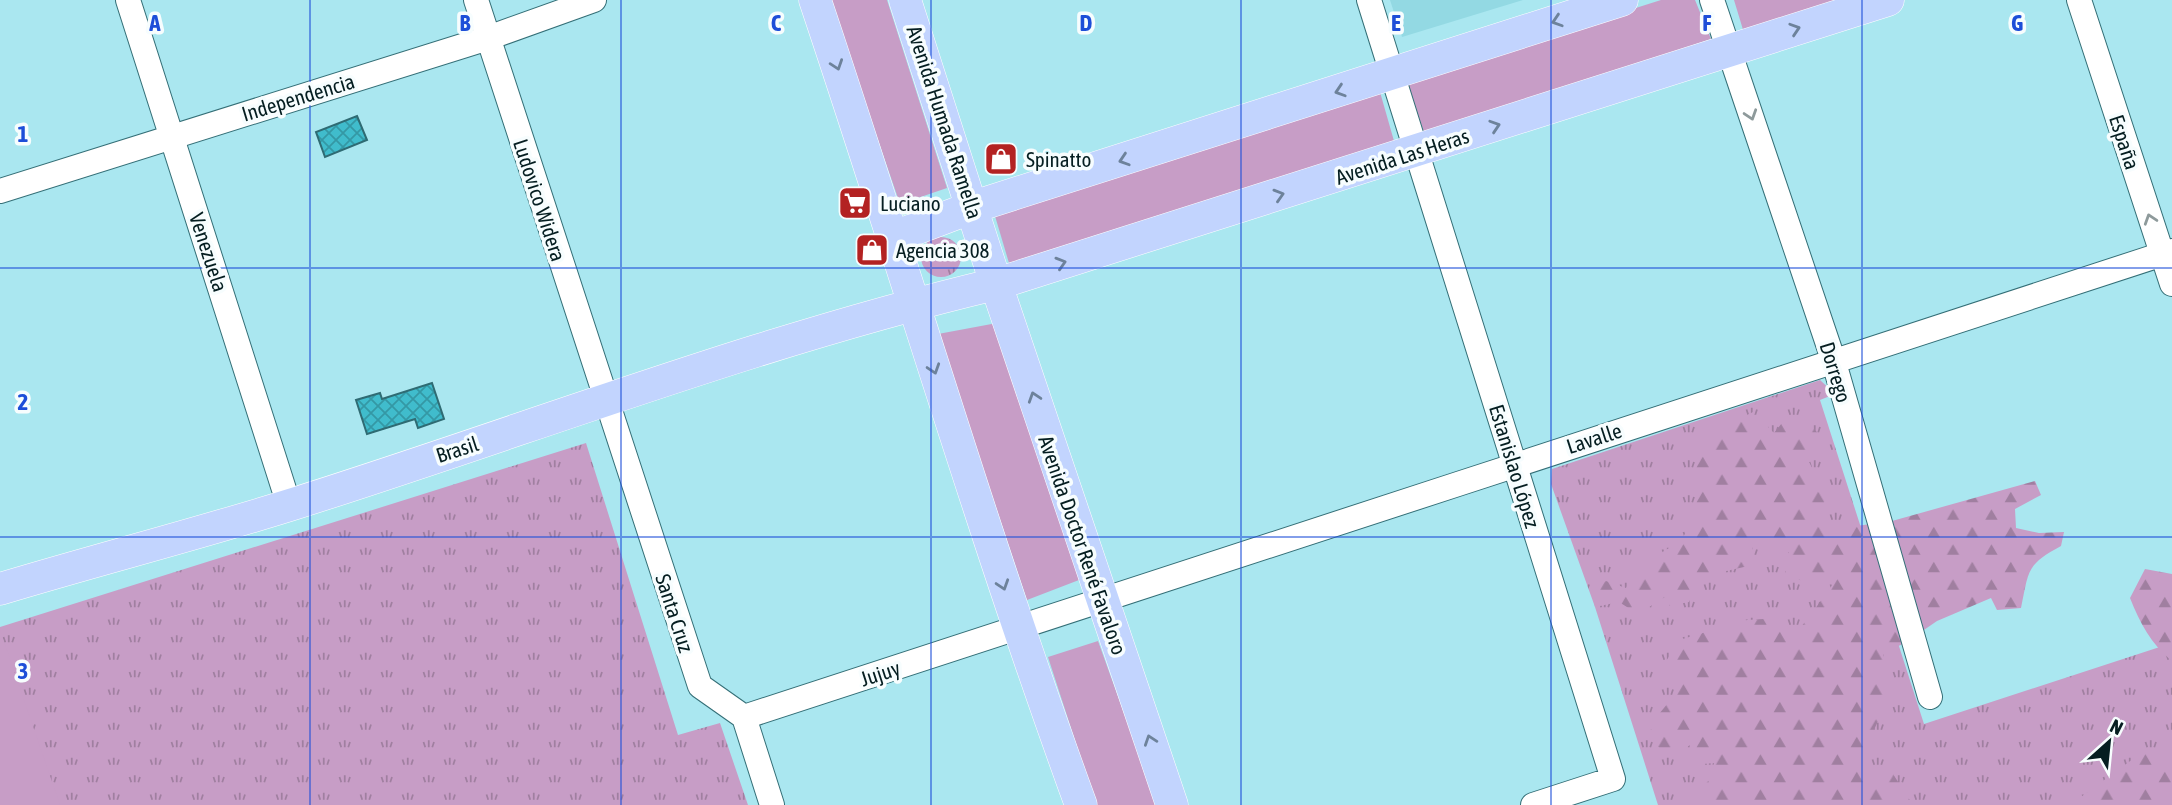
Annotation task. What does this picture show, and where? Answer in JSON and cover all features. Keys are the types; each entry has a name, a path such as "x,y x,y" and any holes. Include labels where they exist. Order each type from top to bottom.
{"main road":[{"path":"815,0 894,236 913,304 1017,630 1081,805"},
{"name":"Avenida Humada Ramella","path":"905,0 996,284"},
{"path":"894,236 973,207 1622,0"},
{"name":"Avenida Las Heras","path":"913,304 996,284 1888,0"},
{"name":"Avenida Doctor René Favaloro","path":"996,284 1172,805"},
{"name":"Brasil","path":"0,589 289,505 604,400 913,304"}],"street":[{"name":"Venezuela","path":"128,0 289,505"},
{"name":"Ludovico Widera","path":"476,0 604,400"},
{"name":"Independencia","path":"0,191 488,38 594,0"},
{"name":"Estanislao López","path":"1370,0 1613,779 1533,805"},
{"name":"Dorrego","path":"1713,0 1833,359 1930,697"},
{"name":"España","path":"2079,0 2167,253 2172,284"},
{"name":"Lavalle","path":"1017,630 1833,359 2167,253"},
{"name":"Santa Cruz","path":"604,400 700,686 744,717"},
{"name":"Jujuy","path":"744,717 1017,630"},
{"path":"744,717 772,805"}],"shaded area":[{"path":"1390,0 1523,0 1402,37"}],"green space":[{"path":"830,0 887,0 947,188 900,204"},
{"path":"1661,0 1695,0 1711,39 1425,135 1406,81"},
{"path":"1734,0 1840,0 1744,33"},
{"path":"1380,92 1394,141 1009,263 995,216"},
{"path":"941,237 955,243 961,257 955,271 941,277 927,271 921,257 927,243"},
{"path":"997,323 1079,580 1027,600 938,334"},
{"path":"1820,380 1835,394 1820,400 1924,724 2172,643 2172,805 1658,805 1595,607 1551,484 1552,469"},
{"path":"1753,412 1774,433 1782,423 1805,421 1819,434 1819,447 1807,458 1826,495 1821,517 1842,528 1892,521 2035,481 2041,495 2015,509 2016,528 2039,533 2064,532 2061,546 2041,558 2031,570 2021,608 1997,610 1991,598 1937,621 1905,643 1883,653 1890,695 1855,771 1893,774 1913,805 1686,805 1710,779 1714,763 1692,765 1690,745 1671,758 1648,738 1654,720 1678,691 1665,663 1679,640 1747,620 1781,618 1792,637 1843,571 1804,582 1785,573 1789,552 1776,551 1761,534 1751,543 1757,564 1700,577 1689,602 1669,606 1673,592 1638,614 1619,602 1595,607 1592,590 1606,581 1626,588 1637,567 1681,541 1696,514 1694,475 1703,444 1720,429"},
{"path":"586,443 678,735 720,723 748,805 0,805 0,627"},
{"path":"2145,569 2172,574 2172,661 2158,648 2147,632 2130,598"},
{"path":"0,630 60,805 0,805"},
{"path":"1098,641 1157,805 1096,805 1048,657"},
{"path":"2148,748 2172,753 2172,805 2070,805"}],"building":[{"path":"357,116 367,140 325,157 316,132"},
{"path":"432,383 444,419 418,428 415,419 367,434 356,400 380,393 382,399"}],"place":[{"name":"Spinatto","path":"1001,159"},
{"name":"Luciano","path":"855,203"},
{"name":"Agencia 308","path":"872,250"}]}
